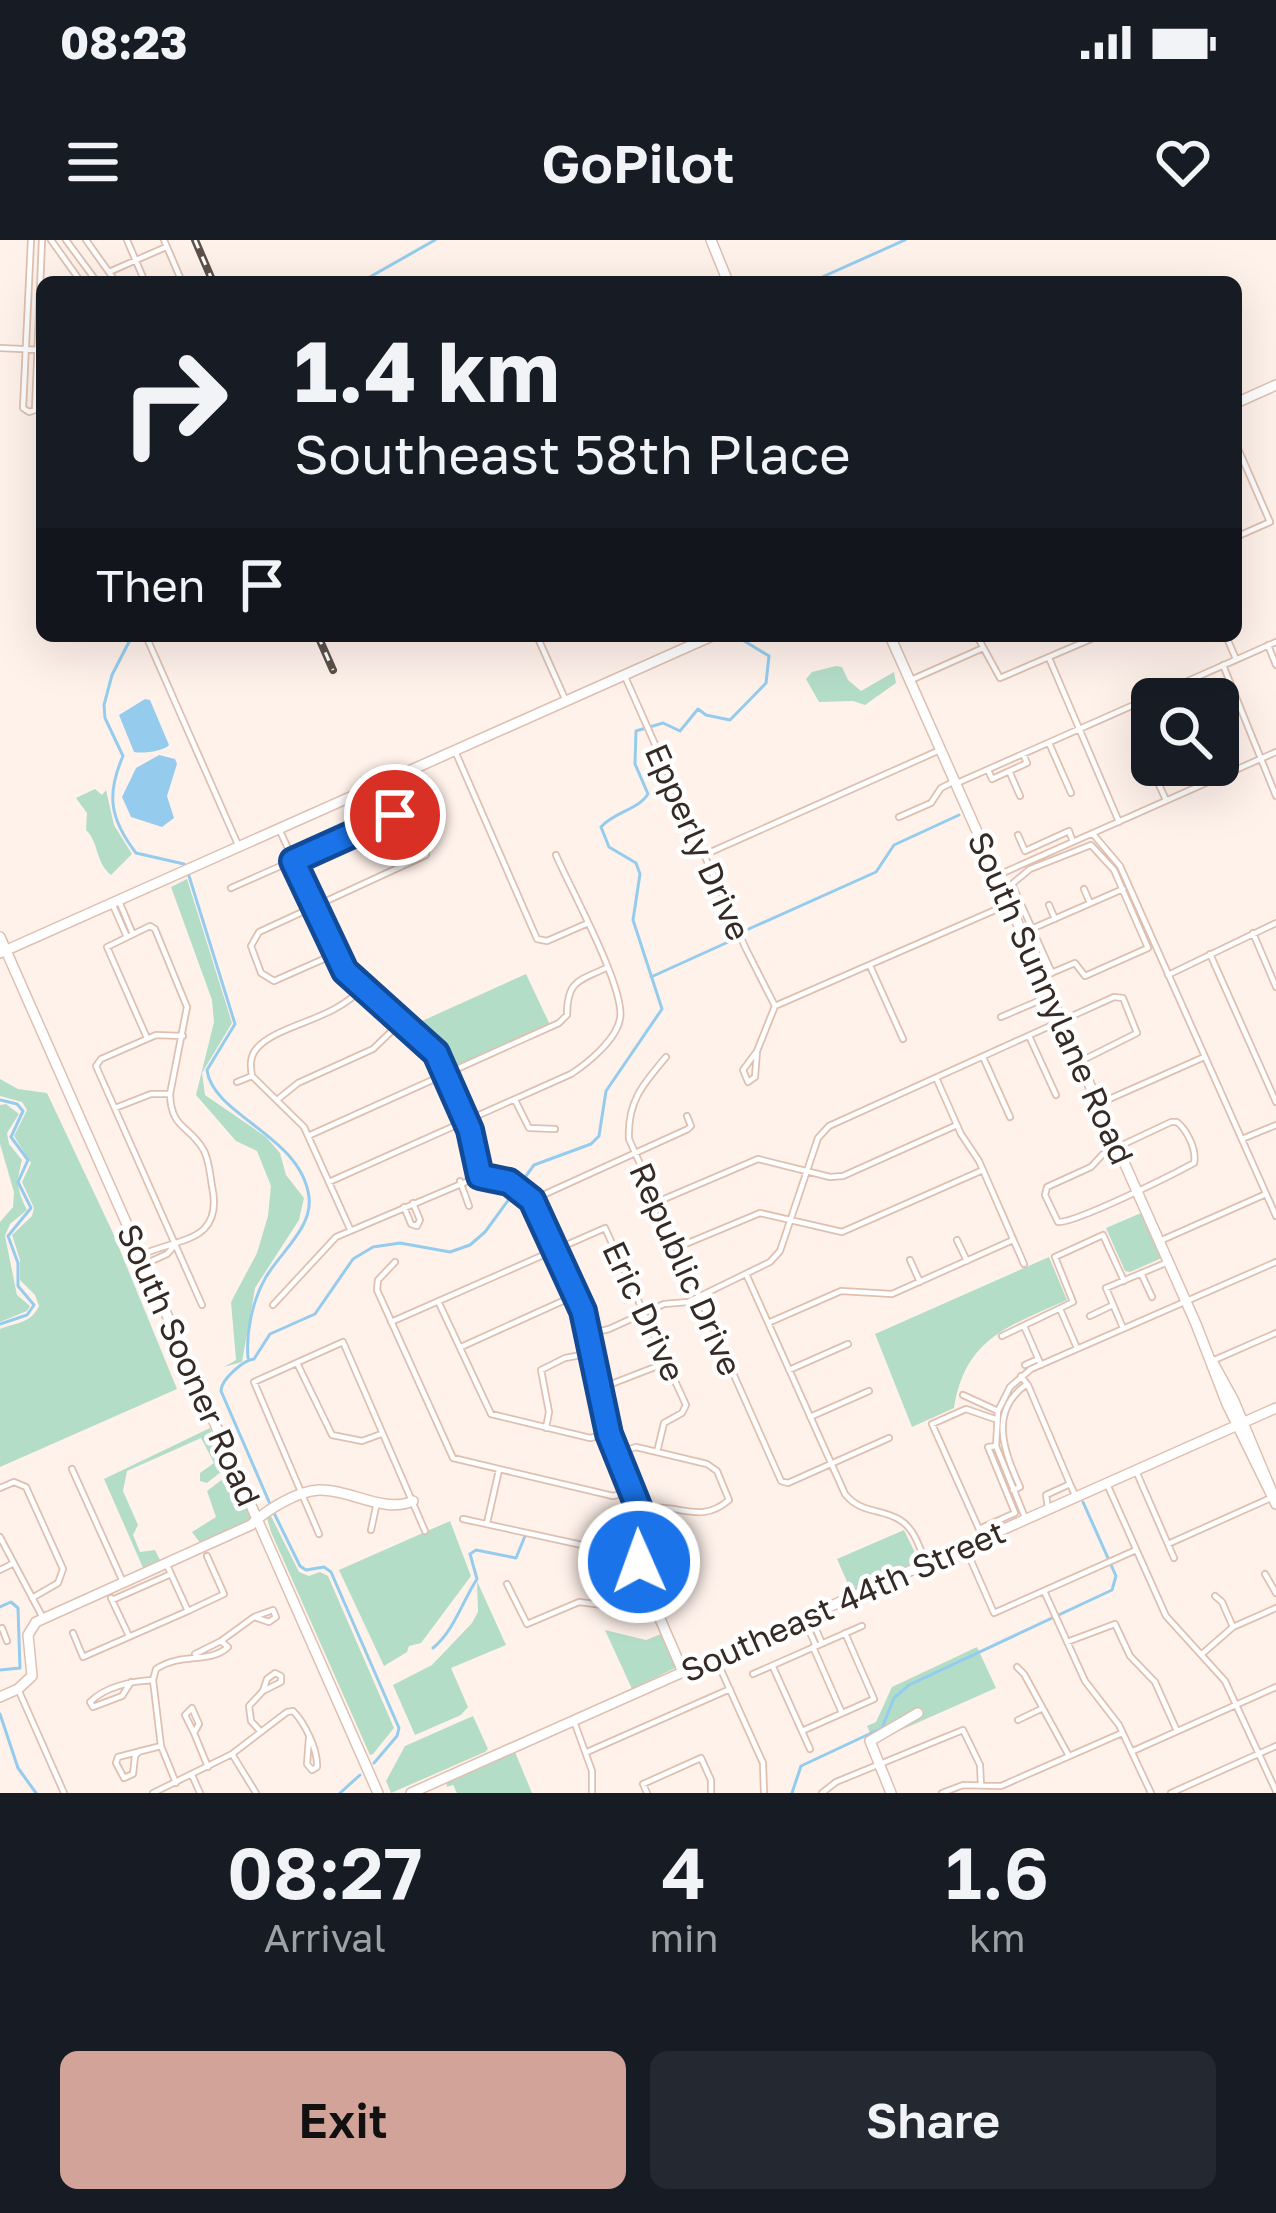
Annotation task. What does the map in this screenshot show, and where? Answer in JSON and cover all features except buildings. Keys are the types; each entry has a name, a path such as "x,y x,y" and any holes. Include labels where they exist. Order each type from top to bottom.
{"main road":[{"path":"711,240 726,276"},
{"path":"1242,400 1276,386"},
{"path":"3,951 698,642"},
{"name":"South Sunnylane Road","path":"893,642 1009,904 1027,931 1046,975 1049,996 1275,1501"},
{"name":"South Sooner Road","path":"0,937 378,1793"},
{"path":"588,1334 609,1434 640,1511 646,1606 683,1672"},
{"name":"Southeast 44th Street","path":"411,1793 965,1547 981,1534 1026,1520 1276,1408"},
{"path":"0,1697 32,1676 31,1627 43,1618 110,1595 123,1582 169,1568 272,1509 322,1490 399,1505 413,1501"},
{"path":"891,1793 871,1741 918,1713"}],"street":[{"path":"31,240 23,408 35,410 36,398"},
{"path":"46,240 76,276"},
{"path":"44,276 46,240"},
{"path":"66,240 93,276"},
{"path":"86,240 112,276"},
{"path":"127,240 143,276"},
{"path":"109,272 165,243 179,276"},
{"path":"0,348 36,350"},
{"path":"1242,463 1270,522 1242,534"},
{"path":"898,817 931,802 941,788 1276,641"},
{"path":"149,642 239,847"},
{"path":"540,642 566,701"},
{"path":"980,642 1000,678 1085,642"},
{"path":"1229,642 1236,659"},
{"path":"1268,645 1276,665"},
{"path":"909,681 983,648"},
{"path":"1049,658 1119,821"},
{"path":"1222,665 1276,796"},
{"name":"Epperly Drive","path":"624,675 775,1006"},
{"path":"1049,742 1071,793"},
{"path":"704,855 940,750"},
{"path":"455,751 542,941 586,924"},
{"path":"1239,768 1276,752"},
{"path":"988,770 992,779 1028,763 1023,754"},
{"path":"1010,771 1020,796"},
{"path":"1160,786 1166,800"},
{"path":"996,876 1199,786"},
{"path":"231,888 400,813 413,813 421,822 429,851 409,865 259,932 251,946 266,979 279,980 335,955"},
{"path":"279,829 335,955 362,988 433,1048 466,1121 480,1176"},
{"path":"1025,851 1069,831 1070,846"},
{"path":"1093,833 1120,866 1276,1216"},
{"path":"1018,835 1029,864"},
{"path":"1046,975 1075,963 1085,976 1148,948 1111,865 1091,845 1070,846"},
{"path":"329,1182 577,1070 617,1028 621,1015 608,968 556,855"},
{"path":"1029,864 1012,884 1027,931 1123,889"},
{"path":"1084,890 1090,903"},
{"path":"115,902 129,933"},
{"path":"757,1051 775,1006 1009,904"},
{"path":"1048,905 1055,919"},
{"path":"1168,975 1276,923"},
{"path":"143,1259 166,1254 206,1227 215,1202 204,1150 177,1123 170,1094 183,1036 185,999 152,926 107,945 147,1038"},
{"path":"1252,933 1276,987"},
{"path":"1210,954 1276,1102"},
{"path":"870,965 903,1039"},
{"path":"308,1136 562,1022 571,987 608,968"},
{"path":"350,1229 308,1136 252,1076 251,1059 260,1046 342,1007 362,988"},
{"path":"1001,1017 1049,996"},
{"path":"273,1305 331,1240 480,1176 518,1187 532,1200 576,1295 588,1334 699,1297 775,1258 818,1138 829,1126 1114,997 1123,998 1137,1033 1079,1062"},
{"path":"275,1101 298,1083 373,1049 402,1021"},
{"path":"183,1036 147,1038 96,1063 202,1305"},
{"path":"1030,1036 1056,1095"},
{"name":"Republic Drive","path":"666,1057 632,1101 628,1131 635,1153 783,1483 831,1464"},
{"path":"983,1057 1010,1117"},
{"path":"1098,1105 1204,1057"},
{"path":"237,1082 252,1076"},
{"path":"936,1078 1024,1264"},
{"path":"115,1108 146,1095 170,1094"},
{"path":"515,1100 529,1128 555,1130"},
{"path":"532,1200 688,1130 687,1116"},
{"path":"1177,1121 1194,1152 1194,1162 1066,1223 1058,1222 1045,1195 1047,1186 1091,1167 1117,1147 1177,1121"},
{"path":"657,1202 758,1159 843,1176 957,1125"},
{"path":"1242,1139 1276,1125"},
{"path":"676,1248 760,1213 842,1232 983,1170"},
{"path":"460,1181 469,1205"},
{"path":"1159,1242 1266,1194"},
{"path":"404,1207 411,1224 417,1226 420,1220 413,1202"},
{"name":"Eric Drive","path":"556,1248 605,1228 686,1406 664,1423 657,1452"},
{"path":"1001,1336 1074,1299 1055,1257 1087,1242 1103,1235 1124,1280"},
{"path":"957,1240 967,1261"},
{"path":"768,1323 841,1292 884,1296 1013,1240"},
{"path":"391,1322 556,1248"},
{"path":"910,1260 920,1282"},
{"path":"395,1262 376,1286 456,1460 613,1496 633,1490"},
{"path":"1124,1328 1106,1288 1168,1262"},
{"path":"1025,1365 1077,1349 1276,1262"},
{"path":"1142,1273 1152,1297"},
{"path":"746,1275 852,1503 901,1520 926,1564"},
{"path":"459,1347 576,1295"},
{"path":"438,1301 490,1413 590,1438 609,1434"},
{"path":"1090,1316 1113,1305"},
{"path":"1060,1310 1077,1349"},
{"path":"1024,1326 1040,1362"},
{"path":"1212,1361 1276,1333"},
{"path":"319,1534 254,1382 343,1342 425,1531"},
{"path":"789,1370 848,1344"},
{"path":"546,1428 549,1412 541,1370 565,1358 592,1353"},
{"path":"599,1388 668,1362"},
{"path":"995,1419 966,1408 932,1424 981,1534 1013,1514 1016,1504 996,1446 995,1419 1010,1387 1040,1362"},
{"path":"297,1363 332,1435 362,1441 383,1433"},
{"path":"1021,1376 1076,1498"},
{"path":"1013,1490 1020,1486 1004,1447 1002,1426 1007,1405 1027,1384"},
{"path":"810,1417 868,1391"},
{"path":"963,1395 998,1411"},
{"path":"831,1464 889,1438"},
{"path":"996,1446 988,1447 1026,1520"},
{"path":"617,1453 632,1447 712,1466 728,1502 704,1514 662,1506 640,1511"},
{"path":"72,1469 123,1582"},
{"path":"487,1523 499,1470"},
{"path":"1136,1471 1174,1558"},
{"path":"0,1488 21,1484 28,1490 63,1569 61,1581 32,1598"},
{"path":"1049,1510 1046,1495 1070,1484"},
{"path":"1107,1484 1166,1616 1225,1681 1276,1791"},
{"path":"1168,1544 1275,1501"},
{"path":"371,1530 377,1502"},
{"path":"463,1519 605,1550 639,1552"},
{"path":"0,1537 43,1618"},
{"path":"965,1547 994,1613 1136,1550"},
{"path":"73,1634 83,1657 224,1594 207,1556"},
{"path":"0,1570 13,1564"},
{"path":"129,1636 110,1595 169,1568 188,1611"},
{"path":"1265,1574 1276,1593"},
{"path":"507,1584 527,1624 579,1602 634,1609 646,1606"},
{"path":"1044,1592 1085,1681 1122,1733 1151,1793"},
{"path":"1214,1596 1222,1602 1233,1627"},
{"path":"1202,1654 1233,1627 1276,1608"},
{"path":"176,1783 161,1746 153,1680 160,1666 221,1641 254,1617"},
{"path":"807,1617 842,1713"},
{"path":"1067,1642 1114,1624 1130,1657 1155,1682 1178,1731"},
{"path":"753,1674 862,1626"},
{"path":"802,1731 874,1699 845,1633"},
{"path":"194,1654 220,1654 228,1646 221,1641"},
{"path":"716,1658 764,1763 764,1793"},
{"path":"772,1665 810,1749"},
{"path":"1016,1667 1070,1756"},
{"path":"131,1682 122,1696 93,1707 92,1698 131,1682 153,1680"},
{"path":"1131,1752 1276,1687"},
{"path":"18,1689 64,1793"},
{"path":"587,1752 730,1689"},
{"path":"261,1732 248,1710 263,1691"},
{"path":"1018,1720 1041,1709"},
{"path":"153,1793 232,1754 293,1712 309,1738"},
{"path":"573,1721 587,1752 592,1793"},
{"path":"822,1793 836,1782 963,1730 980,1765 981,1785"},
{"path":"194,1733 208,1767"},
{"path":"946,1792 963,1785 1001,1786 1122,1733"},
{"path":"140,1751 133,1774 124,1778 116,1759 140,1751 161,1746"},
{"path":"1171,1793 1276,1746"},
{"path":"232,1754 256,1793"},
{"path":"647,1793 643,1784 701,1758 711,1793"},
{"path":"192,1775 200,1793"}],"green space":[{"path":"836,666 861,691 894,672 896,683 865,705 819,702 806,679 812,672"},
{"path":"95,789 102,795 106,790 114,825 132,854 111,875 86,830 87,813 76,798"},
{"path":"187,879 232,1023 202,1073 205,1095 266,1137 304,1198 299,1220 255,1288 242,1362 224,1367 236,1360 231,1302 257,1253 271,1186 257,1151 236,1141 196,1095 214,1022 212,1000 171,887"},
{"path":"526,974 550,1025 450,1069 413,1025"},
{"path":"0,1079 18,1089 47,1093 113,1233 177,1389 0,1467 0,1329 27,1319 39,1306 20,1280 12,1235 34,1208 22,1182 31,1163 14,1136 27,1110 22,1102 0,1096"},
{"path":"0,1105 19,1114 7,1133 22,1160 18,1186 27,1210 10,1224 5,1236 17,1295 30,1306 0,1322 0,1222 13,1207 14,1192 0,1144"},
{"path":"1141,1213 1162,1258 1125,1271 1106,1228"},
{"path":"1049,1257 1067,1300 993,1338 968,1365 954,1408 912,1427 875,1334"},
{"path":"210,1428 227,1467 207,1483 200,1481 200,1473 214,1463 201,1438 127,1471 123,1491 138,1525 133,1535 140,1552 155,1550 160,1560 144,1570 104,1479"},
{"path":"228,1475 234,1476 252,1519 201,1544 192,1532 216,1517 207,1491"},
{"path":"271,1516 299,1572 328,1576 394,1728 373,1754 271,1532 267,1518"},
{"path":"450,1521 471,1576 421,1643 409,1646 384,1666 339,1570"},
{"path":"904,1530 919,1561 852,1593 837,1559"},
{"path":"477,1581 506,1645 451,1668 468,1707 461,1715 415,1735 393,1685 432,1665 472,1623 478,1612"},
{"path":"605,1630 646,1640 661,1634 677,1667 632,1689"},
{"path":"977,1647 996,1688 874,1742 867,1726 876,1722 892,1687"},
{"path":"473,1716 488,1749 485,1752 391,1793 386,1781 405,1746"},
{"path":"515,1752 532,1793 457,1793 453,1785 447,1787 446,1782"}],"water":[{"path":"150,700 169,745 153,752 134,752 119,715"},
{"path":"159,755 177,764 167,796 174,818 162,827 131,817 122,797 136,768"}],"waterway":[{"path":"372,276 435,240"},
{"path":"824,276 905,240"},
{"path":"129,642 104,705 105,718 123,756 113,806 136,853 184,864"},
{"path":"270,1504 221,1391 229,1376 254,1359 270,1334 315,1314 353,1259 373,1247 400,1243 450,1252 470,1245 534,1165 591,1144 599,1136 606,1091 662,1009 633,920 640,874 636,863 609,847 601,827 648,794 635,764 636,731 663,723 680,731 698,709 730,720 766,683 769,656 746,642"},
{"path":"742,932 876,872 894,845 959,815"},
{"path":"189,876 235,1024 207,1070 224,1101 291,1157 309,1197 301,1229 257,1296 248,1358"},
{"path":"651,977 737,938"},
{"path":"0,1100 17,1104 23,1111 11,1137 28,1160 18,1182 31,1208 8,1236 18,1263 18,1286 34,1305 27,1315 0,1324"},
{"path":"792,1793 801,1766 882,1728 894,1698 909,1685 1112,1590 1116,1576 1083,1502"},
{"path":"274,1513 300,1566 331,1572 399,1728 374,1763"},
{"path":"433,1648 452,1625 477,1579 470,1554 476,1550 516,1558 525,1536"},
{"path":"0,1607 11,1602 18,1608 20,1668 0,1670"},
{"path":"0,1714 18,1768 36,1793"},
{"path":"340,1793 360,1775"}],"railway":[{"path":"195,240 210,276"},
{"path":"321,642 333,670"}],"route":[{"path":"395,815 293,861 345,971 436,1053 470,1130 480,1176 503,1179 521,1189 542,1216 583,1311 609,1434 640,1511 639,1562"}]}
